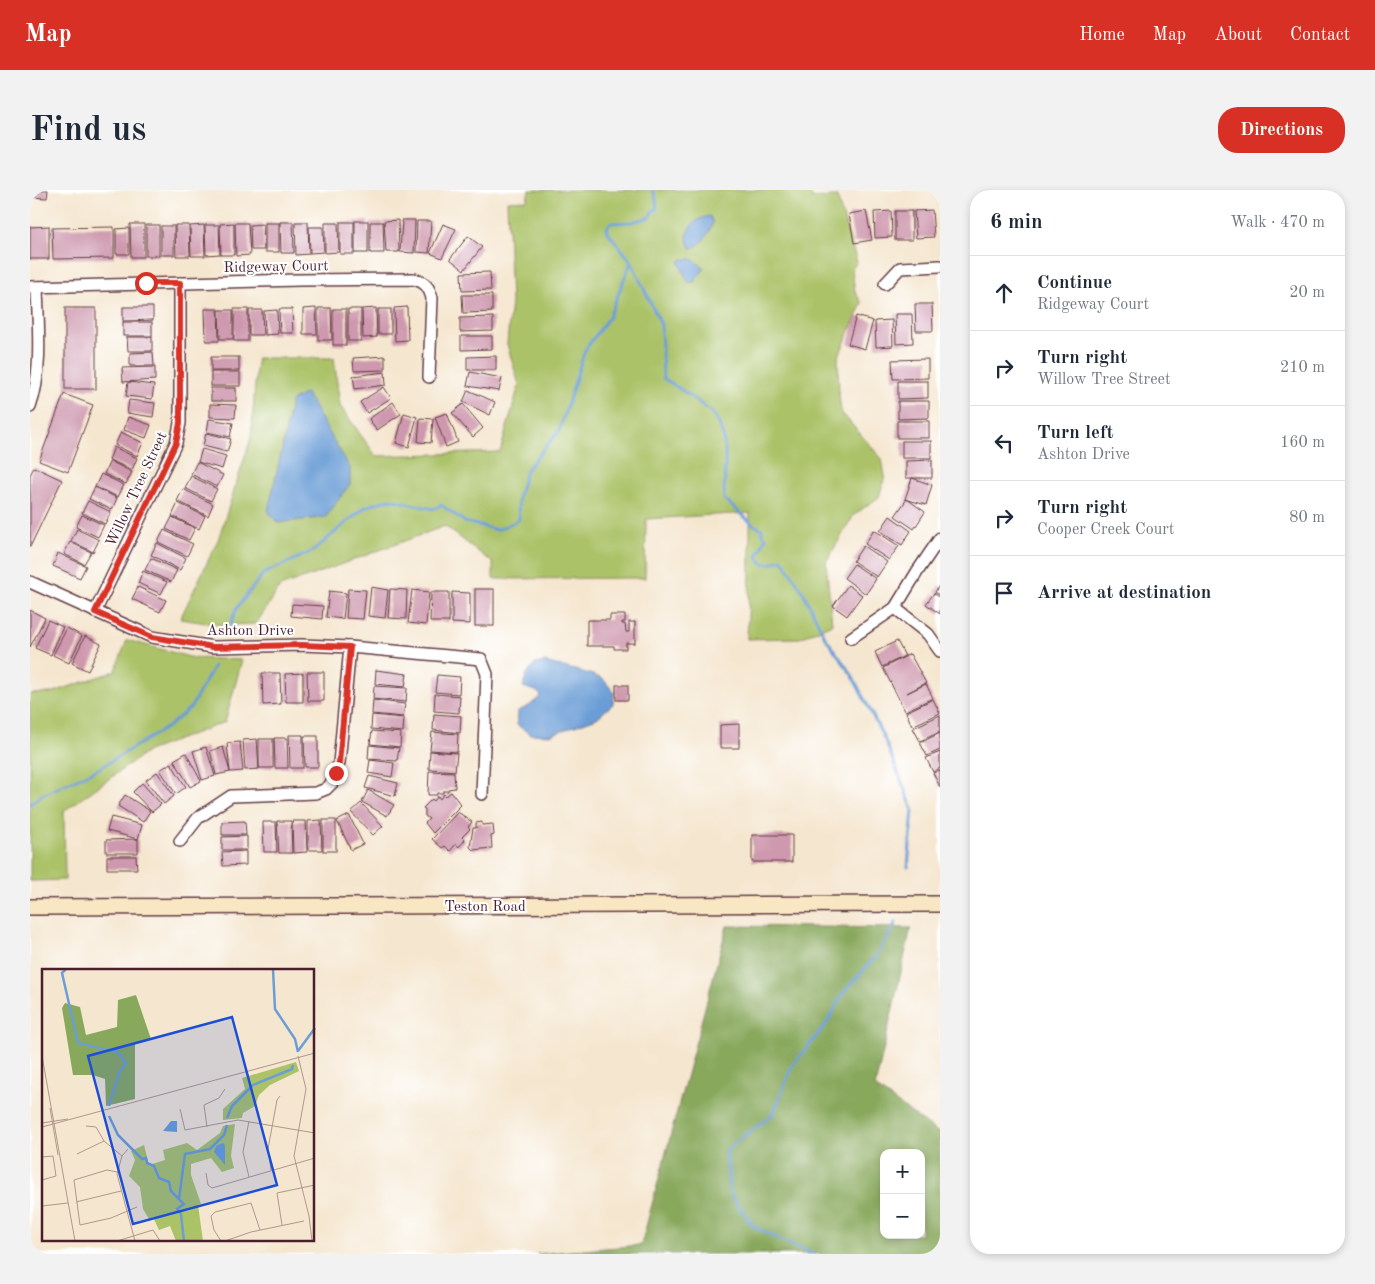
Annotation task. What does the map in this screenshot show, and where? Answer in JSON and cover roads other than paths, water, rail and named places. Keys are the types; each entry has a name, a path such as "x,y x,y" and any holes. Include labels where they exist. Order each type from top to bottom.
{"main road":[{"name":"Teston Road","path":"30,907 940,904"}],"street":[{"path":"885,284 900,268 940,266"},
{"name":"Ridgeway Court","path":"34,287 414,279 423,282 430,289 432,298 429,377"},
{"name":"Willow Tree Street","path":"95,612 176,443 180,423 180,283"},
{"path":"30,407 34,391 38,351 34,287"},
{"path":"851,638 895,608 916,572 940,538"},
{"name":"Ashton Drive","path":"30,582 152,637 213,647 302,645 350,647 481,659 487,674 482,794"},
{"path":"895,608 928,634 940,651"},
{"path":"180,840 198,818 231,796 316,793 326,789 333,782 339,763 350,647"}],"water":[{"path":"710,216 713,223 709,231 702,241 692,249 687,237 690,227 704,217"},
{"path":"683,259 692,259 703,267 703,271 695,282 688,282 679,262"},
{"path":"306,393 350,468 350,484 326,517 278,523 268,511 291,401"},
{"path":"545,662 603,679 614,692 613,704 597,718 550,735 530,734 517,725 518,711 529,706 541,696 536,691 523,687 526,675 535,664"}],"waterway":[{"path":"652,190 655,195 657,208 651,213 650,217 632,222 610,223 606,230 631,261 661,325 663,378 712,413 720,427 725,447 724,499 754,525 762,529 766,538 757,557 764,564 770,564 782,559 803,592 825,637 852,675 884,738 913,810 908,867"},
{"path":"230,626 236,609 263,574 313,551 365,507 390,499 433,509 441,505 465,522 497,530 519,520 518,499 526,470 559,431 585,350 609,317 631,262"},
{"path":"30,804 42,795 98,769 169,726 191,707 214,666"},
{"path":"815,1254 753,1226 730,1194 726,1150 773,1114 792,1066 827,1023 843,993 879,953 896,922"}]}
